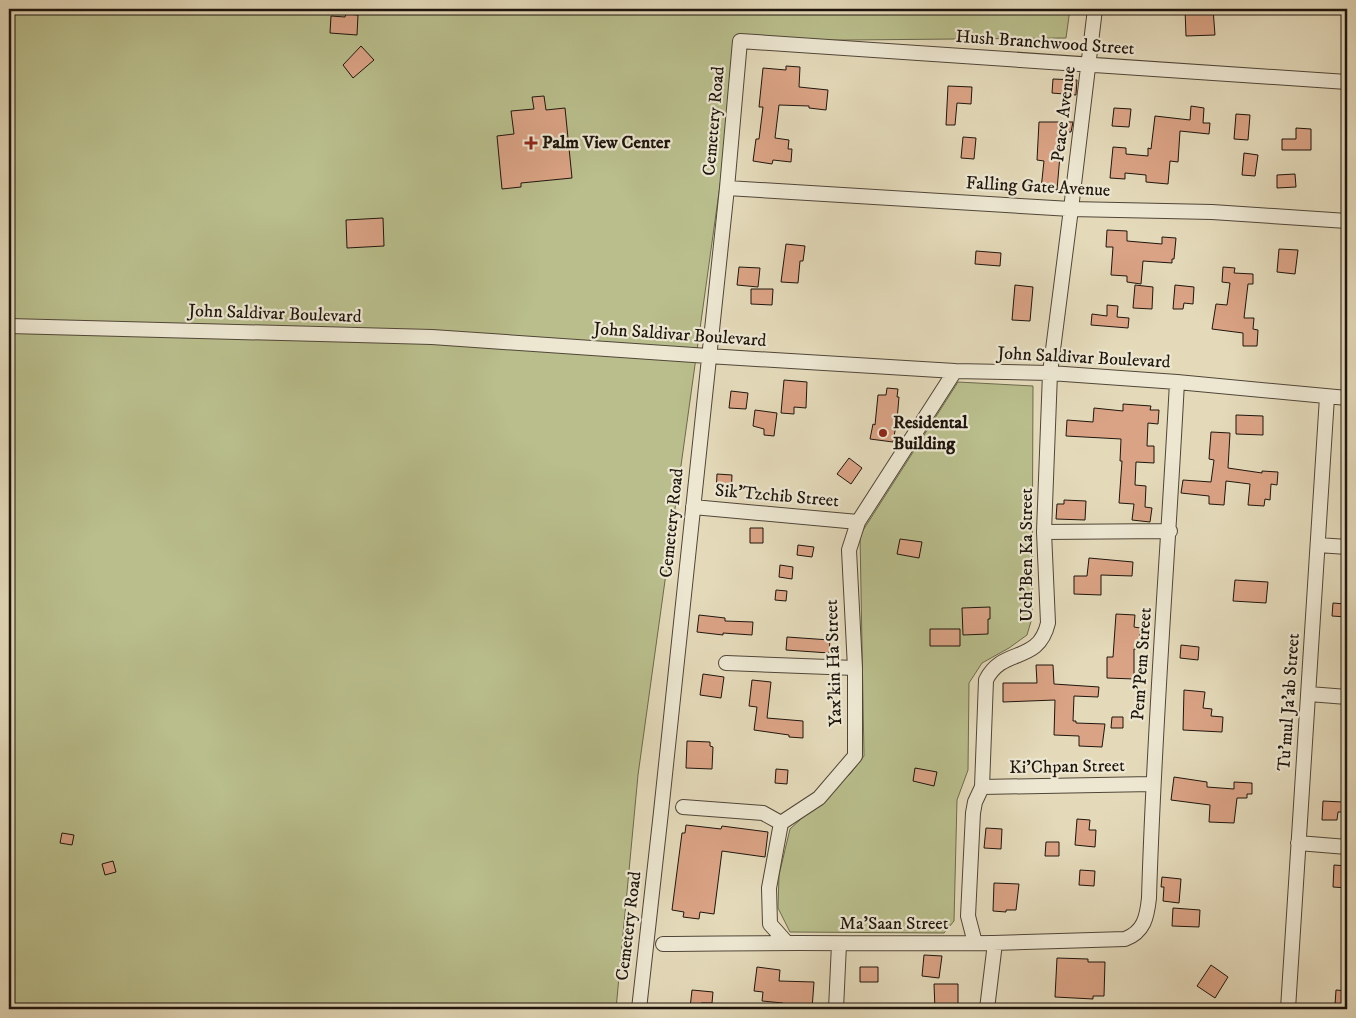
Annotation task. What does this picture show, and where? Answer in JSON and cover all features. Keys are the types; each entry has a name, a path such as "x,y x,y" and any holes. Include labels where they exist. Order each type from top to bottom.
{"street":[{"name":"Peace Avenue","path":"1050,373 1094,9"},
{"name":"Hush Branchwood Street","path":"740,41 1347,82"},
{"name":"Cemetery Road","path":"638,1009 661,812 727,188 740,41"},
{"name":"Falling Gate Avenue","path":"727,188 1071,209 1212,212 1347,221"},
{"name":"John Saldivar Boulevard","path":"9,326 432,337 955,371 1050,373 1177,382 1347,398"},
{"name":"Yax'kin Ha Street","path":"781,823 819,798 855,756 855,668 850,550 858,522 955,371"},
{"name":"Uch'Ben Ka Street","path":"975,943 968,921 968,907 973,813 982,787 986,680 994,666 1033,649 1040,643 1045,635 1048,616 1044,532 1050,373"},
{"name":"Pem'Pem Street","path":"1125,938 1134,935 1142,928 1147,915 1152,784 1170,531 1177,382"},
{"name":"Tu'mul Ja'ab Street","path":"1288,1009 1327,397"},
{"name":"Sik'Tzchib Street","path":"693,507 858,522"},
{"path":"1044,532 1170,531"},
{"path":"1318,545 1347,547"},
{"path":"726,663 855,668"},
{"path":"1308,694 1347,697"},
{"name":"Ki'Chpan Street","path":"982,787 1152,784"},
{"path":"683,807 764,813 781,823 769,888 770,924 786,942"},
{"path":"1298,843 1347,847"},
{"name":"Ma'Saan Street","path":"663,944 786,942 839,944 995,943 1125,938"},
{"path":"987,1009 995,943"},
{"path":"836,1009 839,944"}],"green space":[{"path":"9,9 1070,9 1066,38 740,41 638,775 616,1009 9,1009"},
{"path":"958,382 1033,386 1032,618 1027,635 1009,648 982,663 969,683 968,770 957,800 954,921 944,933 790,932 778,908 779,875 790,829 850,774 864,756 860,535"}],"building":[{"path":"1185,9 1213,9 1215,35 1186,36"},
{"path":"346,14 358,15 357,35 330,33 331,16 345,17"},
{"path":"361,46 374,60 353,78 343,65"},
{"path":"786,66 800,67 799,87 828,90 826,110 809,108 809,106 779,105 775,138 789,140 788,149 792,149 791,162 773,160 772,164 753,161 756,139 759,139 763,107 759,107 763,68 786,70"},
{"path":"1053,79 1077,80 1076,95 1052,93"},
{"path":"948,86 972,87 971,104 957,103 955,125 946,125"},
{"path":"544,96 546,110 565,108 572,178 521,183 521,187 502,189 497,136 514,134 511,111 534,109 532,97"},
{"path":"1191,106 1204,108 1203,123 1210,123 1209,134 1180,131 1178,162 1170,161 1168,184 1146,182 1146,175 1125,173 1125,179 1110,178 1113,147 1126,148 1126,154 1148,156 1148,148 1151,149 1155,116 1190,120"},
{"path":"1114,108 1131,109 1129,127 1112,126"},
{"path":"1236,114 1250,115 1248,140 1234,139"},
{"path":"1039,122 1073,122 1071,132 1062,132 1057,190 1041,189 1044,161 1037,160"},
{"path":"1296,128 1311,129 1311,150 1282,150 1282,139 1296,139"},
{"path":"963,137 976,138 974,159 961,158"},
{"path":"1244,153 1258,155 1255,176 1242,175"},
{"path":"1295,174 1296,187 1277,188 1277,175"},
{"path":"383,218 384,246 347,248 346,220"},
{"path":"1107,230 1127,231 1127,241 1162,244 1162,237 1176,238 1174,259 1172,259 1172,263 1143,261 1141,284 1127,282 1127,276 1111,275 1113,247 1106,247"},
{"path":"786,244 805,246 803,261 800,261 798,283 781,282"},
{"path":"1279,249 1298,250 1295,274 1277,272"},
{"path":"976,251 1001,253 1000,266 975,264"},
{"path":"739,267 760,268 758,287 737,285"},
{"path":"1223,267 1235,268 1234,273 1253,274 1253,284 1248,284 1244,318 1254,318 1253,329 1258,330 1257,346 1243,346 1243,333 1212,329 1216,304 1227,305 1230,283 1222,282"},
{"path":"1015,285 1033,287 1030,321 1012,320"},
{"path":"1135,285 1153,287 1152,309 1133,308"},
{"path":"1175,285 1194,287 1193,304 1184,303 1183,309 1173,309"},
{"path":"751,289 773,289 772,305 751,304"},
{"path":"1107,305 1118,306 1117,317 1129,318 1128,328 1091,325 1092,314 1107,316"},
{"path":"784,380 807,382 806,408 794,407 794,414 781,413"},
{"path":"887,388 898,389 897,397 899,397 893,442 870,439 873,424 875,425 878,395 886,395"},
{"path":"731,391 748,393 746,409 729,408"},
{"path":"1123,404 1151,406 1150,410 1159,410 1158,424 1148,423 1147,446 1154,446 1154,463 1136,462 1135,485 1146,486 1145,507 1152,508 1150,522 1132,520 1134,504 1119,503 1122,461 1120,461 1121,439 1066,436 1067,420 1093,422 1094,408 1123,411"},
{"path":"755,410 777,413 774,436 764,435 764,429 753,426"},
{"path":"1236,415 1263,416 1263,435 1236,434"},
{"path":"1211,432 1230,433 1228,468 1262,473 1262,471 1278,472 1277,485 1271,484 1270,500 1265,499 1264,506 1248,505 1250,484 1226,481 1224,505 1209,504 1209,496 1181,493 1183,480 1211,482 1214,460 1209,459"},
{"path":"849,458 862,468 851,484 837,474"},
{"path":"717,474 732,475 731,496 716,495"},
{"path":"1064,500 1086,501 1085,520 1056,519 1057,504 1064,504"},
{"path":"750,528 763,528 763,543 750,543"},
{"path":"900,539 922,542 919,558 897,554"},
{"path":"798,545 814,547 812,557 797,555"},
{"path":"1089,558 1133,562 1132,576 1101,575 1101,595 1074,594 1074,576 1087,576"},
{"path":"780,565 793,567 792,579 779,577"},
{"path":"1235,580 1268,582 1266,603 1233,601"},
{"path":"776,590 787,591 786,601 775,600"},
{"path":"1333,603 1346,604 1346,617 1332,616"},
{"path":"990,607 988,634 963,635 962,608"},
{"path":"1116,614 1135,615 1134,627 1140,628 1139,649 1134,649 1134,679 1107,678 1107,657 1113,657"},
{"path":"699,615 725,618 725,621 753,622 752,635 723,633 723,635 697,632"},
{"path":"930,629 960,629 960,646 930,646"},
{"path":"787,637 830,640 829,653 786,650"},
{"path":"1181,645 1199,647 1198,660 1180,658"},
{"path":"1036,665 1053,665 1054,684 1099,687 1098,697 1074,696 1073,721 1076,721 1076,723 1105,724 1102,747 1079,746 1079,736 1054,735 1055,700 1003,702 1003,683 1037,683"},
{"path":"703,674 724,677 721,698 700,695"},
{"path":"752,680 771,682 767,718 803,721 803,738 754,730 757,707 749,706"},
{"path":"1184,690 1205,692 1203,708 1212,709 1211,716 1223,717 1222,732 1183,730"},
{"path":"1112,717 1123,717 1123,728 1111,728"},
{"path":"687,741 710,742 710,746 713,747 712,769 686,768"},
{"path":"915,768 937,772 934,786 913,781"},
{"path":"776,769 788,770 787,784 775,783"},
{"path":"1174,777 1207,782 1207,787 1234,789 1234,782 1252,783 1252,794 1247,794 1247,798 1237,798 1234,823 1209,822 1210,805 1171,800"},
{"path":"1323,801 1343,802 1343,812 1338,812 1337,820 1322,820"},
{"path":"1077,819 1090,820 1089,830 1096,830 1095,847 1075,845"},
{"path":"686,825 721,829 722,826 768,832 765,857 722,851 714,914 700,912 699,919 683,917 684,912 672,910 682,833 685,833"},
{"path":"986,828 1002,829 1001,849 984,848"},
{"path":"62,833 74,835 72,845 60,843"},
{"path":"1046,842 1059,842 1059,856 1045,856"},
{"path":"113,861 116,872 105,875 102,864"},
{"path":"1334,865 1347,866 1347,888 1333,887"},
{"path":"1080,870 1095,871 1094,886 1079,885"},
{"path":"1162,877 1181,879 1179,903 1163,901 1164,887 1161,887"},
{"path":"994,883 1019,884 1016,910 1006,910 1006,912 993,911"},
{"path":"1173,908 1200,910 1199,927 1172,926"},
{"path":"924,955 942,956 939,978 922,976"},
{"path":"1057,958 1088,959 1088,962 1105,962 1104,996 1093,996 1093,999 1055,997"},
{"path":"1211,965 1228,977 1215,998 1197,986"},
{"path":"757,967 780,970 779,981 814,982 812,1009 783,1009 783,1003 762,1001 763,992 754,991"},
{"path":"860,967 878,967 878,982 860,982"},
{"path":"934,984 958,984 958,1005 949,1006 949,1009 935,1009"},
{"path":"692,990 713,992 712,1003 701,1003 700,1009 690,1008"},
{"path":"1336,990 1347,991 1347,1006 1335,1005"}],"place":[{"name":"Palm View Center","path":"531,143"},
{"name":"Residental Building","path":"883,433"}]}
